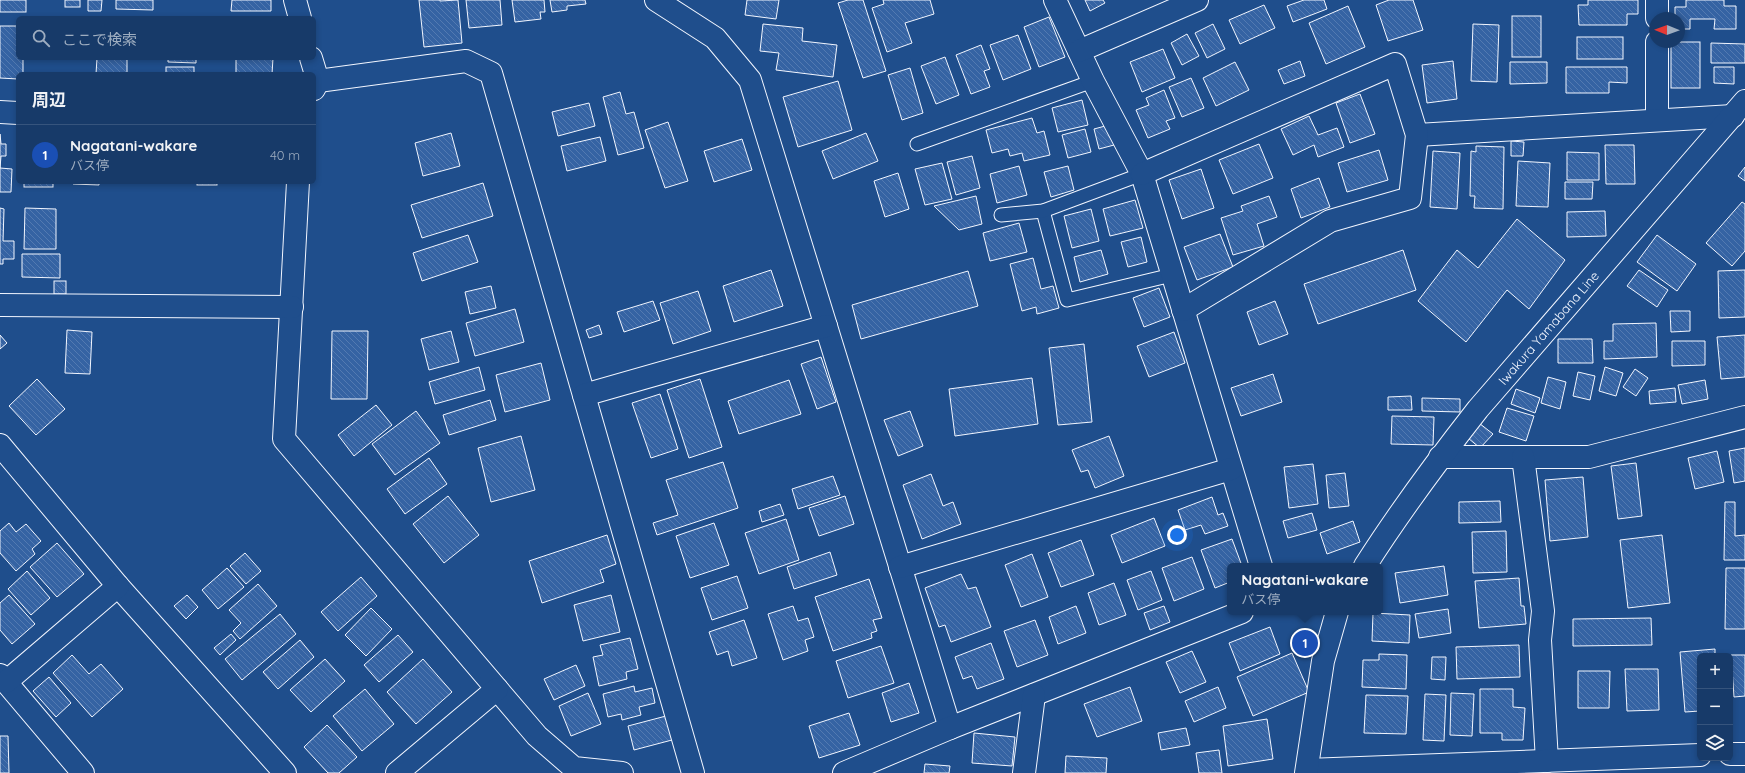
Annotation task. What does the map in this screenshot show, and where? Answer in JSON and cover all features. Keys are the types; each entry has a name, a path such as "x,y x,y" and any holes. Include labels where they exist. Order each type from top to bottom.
{"street":[{"path":"295,0 299,16"},
{"path":"656,0 715,38 750,80 950,728"},
{"path":"1055,0 1093,81 1142,174 1259,563"},
{"path":"1079,51 1197,0"},
{"path":"1657,0 1657,12"},
{"path":"1657,48 1657,120"},
{"path":"312,60 314,72"},
{"path":"316,85 466,61 491,73 692,773"},
{"path":"1142,174 1395,64 1416,135 1410,198 1330,221 1183,310"},
{"path":"1416,135 1657,120 1739,108"},
{"name":"Iwakura Yamabana Line","path":"1367,563 1387,531 1440,457 1478,409 1739,108"},
{"path":"0,112 16,112"},
{"path":"298,184 284,439 537,736 574,768 622,773"},
{"path":"0,305 292,307"},
{"path":"584,395 826,326"},
{"path":"1440,457 1589,457 1745,418"},
{"path":"0,445 118,586 285,773"},
{"path":"1524,457 1543,611 1540,640 1547,761"},
{"path":"900,567 1231,469"},
{"path":"83,773 3,678 118,586"},
{"path":"844,773 950,728 1234,615"},
{"path":"1336,615 1322,661 1307,772 1697,755"},
{"path":"397,773 497,689"},
{"path":"1024,773 1034,695"},
{"path":"1733,754 1745,754"}],"lane":[{"path":"917,144 1093,81"},
{"path":"1001,215 1043,211 1142,174"},
{"path":"1043,211 1068,300 1172,275"}],"building":[{"path":"0,0 26,0 26,12 0,12"},
{"path":"65,0 80,0 80,7 65,7"},
{"path":"88,0 102,0 101,11 88,11"},
{"path":"116,0 153,0 153,10 116,9"},
{"path":"232,0 271,0 271,11 231,11"},
{"path":"419,0 458,0 462,43 424,47"},
{"path":"466,0 500,0 502,25 469,28"},
{"path":"512,0 544,0 545,12 540,12 541,19 515,22"},
{"path":"550,0 585,0 586,4 567,6 567,10 552,12"},
{"path":"747,0 779,0 776,19 745,15"},
{"path":"848,0 863,0 886,71 863,78 838,3"},
{"path":"883,0 930,0 934,14 905,23 912,43 887,52 872,8 884,4"},
{"path":"1085,0 1103,0 1105,3 1090,11"},
{"path":"1304,0 1324,0 1327,9 1293,22 1287,6"},
{"path":"1389,0 1413,0 1423,30 1388,41 1376,5"},
{"path":"1588,0 1638,0 1638,14 1627,14 1627,25 1579,25 1578,5 1588,5"},
{"path":"1686,0 1724,0 1724,6 1736,6 1736,29 1714,29 1715,19 1690,19 1690,29 1685,29 1685,12 1675,12 1675,7 1686,7"},
{"path":"1264,5 1275,28 1240,44 1229,20"},
{"path":"1348,6 1365,47 1326,64 1309,23"},
{"path":"1512,16 1541,16 1541,57 1512,57"},
{"path":"1049,17 1065,57 1039,67 1024,27"},
{"path":"763,24 803,28 802,41 837,45 833,77 776,70 779,53 760,51"},
{"path":"1213,24 1225,49 1207,58 1195,33"},
{"path":"1473,24 1499,25 1497,82 1471,81"},
{"path":"0,26 16,26 16,60 23,60 23,72 16,72 16,79 0,78"},
{"path":"1187,34 1199,56 1182,65 1171,43"},
{"path":"1018,35 1031,69 1003,80 990,45"},
{"path":"1577,37 1623,37 1623,59 1577,59"},
{"path":"1685,42 1700,42 1700,88 1671,88 1671,48 1685,48"},
{"path":"1711,43 1745,44 1745,63 1711,63"},
{"path":"981,45 990,69 984,71 990,87 971,94 956,55"},
{"path":"1163,49 1175,78 1142,92 1130,62"},
{"path":"945,57 959,95 936,104 921,66"},
{"path":"97,60 127,60 127,72 96,72"},
{"path":"168,60 196,60 196,63 168,62"},
{"path":"236,60 273,60 272,72 236,72"},
{"path":"1300,61 1305,76 1284,84 1278,70"},
{"path":"1453,61 1457,99 1427,103 1422,65"},
{"path":"1235,62 1249,90 1216,106 1203,78"},
{"path":"1510,62 1547,62 1547,83 1510,84"},
{"path":"166,67 194,67 194,72 166,72"},
{"path":"1566,67 1627,67 1627,83 1609,82 1609,93 1566,93"},
{"path":"1714,67 1734,67 1734,84 1714,83"},
{"path":"910,68 923,113 902,120 888,75"},
{"path":"1191,78 1204,108 1182,117 1169,87"},
{"path":"838,81 852,130 798,147 783,97"},
{"path":"1164,90 1175,118 1166,121 1170,129 1148,138 1136,110 1149,105 1146,98"},
{"path":"620,92 626,114 634,112 644,148 618,155 603,97"},
{"path":"1360,94 1375,134 1350,143 1336,103"},
{"path":"1082,100 1088,125 1058,132 1052,108"},
{"path":"589,103 595,126 558,136 552,112"},
{"path":"1309,116 1318,135 1337,128 1344,147 1318,157 1314,145 1293,155 1281,129"},
{"path":"1032,118 1037,133 1044,131 1050,155 1024,161 1022,153 1010,156 1008,149 992,153 986,130"},
{"path":"668,122 688,181 665,188 645,130"},
{"path":"1109,125 1114,145 1099,149 1094,129"},
{"path":"1085,129 1091,152 1068,158 1062,135"},
{"path":"451,133 460,166 423,176 415,143"},
{"path":"866,133 878,161 833,179 822,151"},
{"path":"0,134 1,144 6,144 6,156 1,156 0,168"},
{"path":"600,137 606,161 567,171 561,146"},
{"path":"742,139 752,170 714,182 704,151"},
{"path":"1511,141 1524,142 1523,156 1511,156"},
{"path":"1259,144 1273,178 1233,194 1219,160"},
{"path":"1605,145 1634,145 1635,184 1606,184"},
{"path":"1476,146 1504,147 1503,209 1474,208 1475,196 1470,196 1471,151 1476,152"},
{"path":"1379,150 1388,180 1347,192 1338,163"},
{"path":"1433,151 1460,153 1457,209 1430,207"},
{"path":"1567,152 1599,153 1599,180 1567,180"},
{"path":"972,156 980,188 956,195 947,162"},
{"path":"1518,161 1550,163 1548,207 1516,206"},
{"path":"942,163 952,199 925,205 915,169"},
{"path":"1019,166 1027,195 997,203 990,174"},
{"path":"1068,166 1074,190 1051,197 1044,172"},
{"path":"1745,167 1745,181 1738,176"},
{"path":"0,168 12,169 11,192 0,192"},
{"path":"1201,169 1214,208 1182,219 1169,180"},
{"path":"898,173 909,209 885,217 874,181"},
{"path":"1319,178 1330,207 1301,218 1291,189"},
{"path":"1565,182 1593,182 1592,199 1565,199"},
{"path":"483,183 493,216 422,238 411,205"},
{"path":"24,184 53,184 53,187 24,187"},
{"path":"73,184 99,184 99,185"},
{"path":"197,184 217,184 217,185"},
{"path":"976,196 982,224 959,230 934,206"},
{"path":"1269,196 1277,217 1257,224 1264,246 1233,255 1221,218 1243,211 1241,206"},
{"path":"1135,200 1143,228 1110,236 1103,209"},
{"path":"1742,202 1745,204 1745,251 1732,266 1706,243"},
{"path":"0,208 4,209 3,241 14,241 14,259 3,259 3,264 0,264"},
{"path":"25,208 56,209 56,249 24,249"},
{"path":"1091,209 1099,241 1072,248 1064,216"},
{"path":"1605,211 1606,236 1567,237 1567,212"},
{"path":"1517,219 1565,260 1529,309 1507,290 1466,342 1418,301 1457,250 1478,268"},
{"path":"1019,223 1027,252 990,261 983,233"},
{"path":"1220,234 1233,267 1197,280 1184,247"},
{"path":"468,235 478,262 422,281 413,253"},
{"path":"1657,235 1696,264 1677,291 1637,262"},
{"path":"1141,237 1147,262 1128,267 1121,242"},
{"path":"1101,250 1108,274 1080,282 1074,257"},
{"path":"1403,250 1416,290 1318,324 1304,284"},
{"path":"22,254 60,254 60,278 22,277"},
{"path":"1033,258 1041,289 1053,286 1059,308 1037,314 1036,307 1022,311 1010,264"},
{"path":"771,270 783,306 734,322 723,286"},
{"path":"1639,270 1668,290 1657,307 1627,286"},
{"path":"1745,270 1745,317 1719,318 1718,271"},
{"path":"968,271 978,306 861,339 852,305"},
{"path":"54,281 66,281 66,294 54,294"},
{"path":"491,286 496,308 470,314 465,292"},
{"path":"1159,288 1170,317 1144,327 1133,298"},
{"path":"698,291 711,331 673,344 660,303"},
{"path":"653,301 660,320 624,332 617,312"},
{"path":"1275,301 1288,334 1259,345 1247,312"},
{"path":"515,309 524,342 475,356 466,323"},
{"path":"1670,311 1690,311 1690,331 1671,332"},
{"path":"1656,323 1657,357 1604,359 1604,341 1613,341 1613,324"},
{"path":"599,325 602,334 589,338 586,330"},
{"path":"67,330 92,332 90,374 65,373"},
{"path":"332,331 368,331 367,399 331,399"},
{"path":"451,331 459,362 429,370 421,339"},
{"path":"1174,332 1185,363 1149,377 1137,346"},
{"path":"0,335 7,343 0,349"},
{"path":"1745,335 1745,377 1721,379 1717,337"},
{"path":"1558,339 1592,339 1593,363 1558,363"},
{"path":"1672,341 1705,341 1705,365 1672,366"},
{"path":"1084,344 1092,422 1058,425 1049,348"},
{"path":"821,357 836,402 817,409 801,364"},
{"path":"541,363 550,400 505,412 496,375"},
{"path":"479,367 485,390 435,404 429,382"},
{"path":"1605,367 1623,373 1616,396 1599,391"},
{"path":"1635,369 1648,378 1636,396 1623,387"},
{"path":"1578,372 1595,376 1590,400 1573,396"},
{"path":"1273,374 1282,402 1241,416 1231,388"},
{"path":"1548,377 1566,382 1560,409 1541,403"},
{"path":"1032,378 1038,424 955,436 949,389"},
{"path":"37,379 65,409 36,435 9,406"},
{"path":"700,379 722,447 689,458 667,390"},
{"path":"789,380 801,414 739,434 728,401"},
{"path":"1705,380 1708,399 1682,404 1678,385"},
{"path":"1675,388 1676,402 1650,404 1649,391"},
{"path":"1516,389 1540,398 1535,413 1511,404"},
{"path":"660,394 678,449 651,458 632,403"},
{"path":"1411,396 1412,410 1388,410 1388,397"},
{"path":"1422,398 1460,399 1460,412 1422,411"},
{"path":"490,400 496,420 449,435 443,415"},
{"path":"376,405 392,425 354,456 338,435"},
{"path":"1507,408 1534,416 1526,441 1499,432"},
{"path":"416,411 440,443 395,475 372,444"},
{"path":"910,411 923,446 898,456 884,420"},
{"path":"1392,416 1434,417 1433,445 1391,444"},
{"path":"1479,423 1493,434 1480,448 1468,438"},
{"path":"521,436 535,490 491,502 478,448"},
{"path":"1109,436 1124,476 1095,488 1088,470 1081,472 1072,450"},
{"path":"1745,448 1745,481 1734,483 1729,451"},
{"path":"1717,451 1724,482 1695,489 1688,458"},
{"path":"429,458 447,484 405,514 387,489"},
{"path":"723,462 738,508 657,535 653,523 678,515 666,480"},
{"path":"1636,463 1642,516 1618,519 1611,466"},
{"path":"1313,464 1318,504 1289,508 1284,467"},
{"path":"1345,473 1349,506 1329,508 1326,475"},
{"path":"931,474 943,506 953,502 961,524 922,539 903,485"},
{"path":"833,476 840,495 798,509 792,489"},
{"path":"1583,477 1588,537 1550,541 1545,480"},
{"path":"448,496 479,535 444,563 413,524"},
{"path":"845,496 854,524 819,536 809,508"},
{"path":"1212,497 1218,515 1223,513 1228,526 1205,534 1201,525 1185,530 1178,510"},
{"path":"1500,501 1501,522 1459,523 1459,502"},
{"path":"1725,502 1735,502 1735,536 1745,535 1745,560 1724,560"},
{"path":"780,504 784,515 762,522 759,511"},
{"path":"1312,513 1317,530 1288,538 1283,521"},
{"path":"1154,518 1165,546 1122,563 1111,535"},
{"path":"786,519 799,560 759,574 745,533"},
{"path":"1353,521 1360,542 1327,554 1320,533"},
{"path":"9,523 16,532 26,524 41,541 32,549 35,554 16,571 0,553 0,531"},
{"path":"714,523 729,565 690,578 676,536"},
{"path":"1506,531 1507,572 1473,573 1472,532"},
{"path":"607,535 616,564 600,570 604,582 542,603 529,561"},
{"path":"1662,535 1670,603 1628,608 1620,540"},
{"path":"1232,539 1241,563 1227,563 1227,583 1215,588 1201,550"},
{"path":"1081,540 1094,575 1061,587 1048,553"},
{"path":"57,543 84,574 57,597 30,567"},
{"path":"830,552 837,575 794,589 787,567"},
{"path":"245,553 261,571 246,584 230,566"},
{"path":"1032,554 1048,597 1021,607 1005,565"},
{"path":"1192,557 1204,589 1174,601 1162,568"},
{"path":"1444,566 1448,595 1400,603 1395,573"},
{"path":"227,568 244,587 218,609 202,590"},
{"path":"1726,568 1745,568 1745,629 1725,629"},
{"path":"27,571 50,598 31,615 8,589"},
{"path":"1151,571 1162,600 1138,610 1127,580"},
{"path":"961,574 968,589 976,587 991,627 951,642 945,625 939,627 925,588"},
{"path":"737,576 748,608 712,620 701,588"},
{"path":"361,577 377,596 338,631 321,612"},
{"path":"1519,578 1521,606 1524,606 1526,624 1479,628 1475,581"},
{"path":"869,579 882,618 873,620 877,631 871,633 872,638 833,651 815,597"},
{"path":"1114,583 1126,615 1099,625 1088,593"},
{"path":"258,584 277,606 240,639 233,631 241,623 229,610"},
{"path":"9,595 35,624 12,644 0,630 0,603"},
{"path":"187,595 198,607 186,619 174,606"},
{"path":"611,595 620,632 583,641 574,605"},
{"path":"793,606 798,621 808,618 814,637 805,640 808,651 783,660 768,614"},
{"path":"1076,606 1086,633 1058,644 1049,617"},
{"path":"1164,606 1170,622 1150,630 1144,613"},
{"path":"371,608 392,629 366,656 345,635"},
{"path":"1448,609 1451,633 1419,638 1415,614"},
{"path":"280,614 296,634 242,680 225,659"},
{"path":"1383,614 1410,615 1409,643 1372,641 1373,615 1383,615"},
{"path":"1651,618 1652,645 1573,646 1573,619"},
{"path":"744,620 757,658 732,666 728,651 717,655 709,632"},
{"path":"1035,620 1048,655 1017,667 1004,631"},
{"path":"1270,627 1280,654 1240,671 1229,643"},
{"path":"231,634 236,640 220,655 214,648"},
{"path":"398,635 413,652 379,682 364,665"},
{"path":"630,638 638,669 626,672 627,679 599,686 593,657 603,655 600,645"},
{"path":"300,640 314,657 278,689 263,672"},
{"path":"991,643 1004,679 977,689 972,676 963,679 955,657"},
{"path":"1519,645 1520,677 1457,679 1456,647"},
{"path":"881,646 894,683 848,698 836,661"},
{"path":"1715,649 1715,653 1697,653 1697,711 1685,712 1680,652"},
{"path":"1192,651 1206,682 1180,693 1166,662"},
{"path":"1292,653 1309,692 1253,716 1237,677"},
{"path":"1379,654 1407,655 1406,689 1362,687 1363,660 1379,660"},
{"path":"72,655 89,674 101,664 123,689 92,717 53,673"},
{"path":"1733,655 1745,655 1745,696 1734,697"},
{"path":"1432,657 1446,657 1445,680 1431,679"},
{"path":"325,659 345,681 311,712 290,690"},
{"path":"423,659 452,692 416,724 387,692"},
{"path":"576,665 585,686 554,700 544,679"},
{"path":"1625,669 1658,669 1659,710 1627,711"},
{"path":"1578,671 1610,671 1609,708 1578,708"},
{"path":"49,677 71,703 56,717 33,691"},
{"path":"909,683 919,713 891,722 882,693"},
{"path":"634,686 635,692 652,688 655,703 639,707 641,715 622,720 621,714 608,717 603,694"},
{"path":"1130,687 1142,721 1097,737 1084,704"},
{"path":"1218,687 1226,708 1194,722 1185,701"},
{"path":"365,689 394,724 362,751 333,716"},
{"path":"1480,689 1513,689 1513,707 1525,708 1523,740 1502,740 1502,733 1480,733"},
{"path":"588,693 601,724 571,736 559,706"},
{"path":"1451,693 1474,694 1472,736 1450,735"},
{"path":"1425,694 1446,695 1444,741 1423,740"},
{"path":"1366,695 1408,696 1406,734 1364,733"},
{"path":"849,713 860,745 819,758 809,726"},
{"path":"666,716 672,740 634,750 628,726"},
{"path":"1267,719 1273,759 1228,766 1223,726"},
{"path":"327,725 357,757 339,773 328,773 304,747"},
{"path":"1186,728 1190,745 1161,750 1158,733"},
{"path":"974,733 1015,737 1012,766 972,763"},
{"path":"0,736 8,736 9,773 0,773"},
{"path":"1219,750 1222,773 1199,773 1196,753"},
{"path":"1066,756 1107,758 1106,773 1065,773"},
{"path":"925,764 950,766 949,773 924,773"}],"place":[{"name":"Nagatani-wakare","path":"1305,643"}]}
